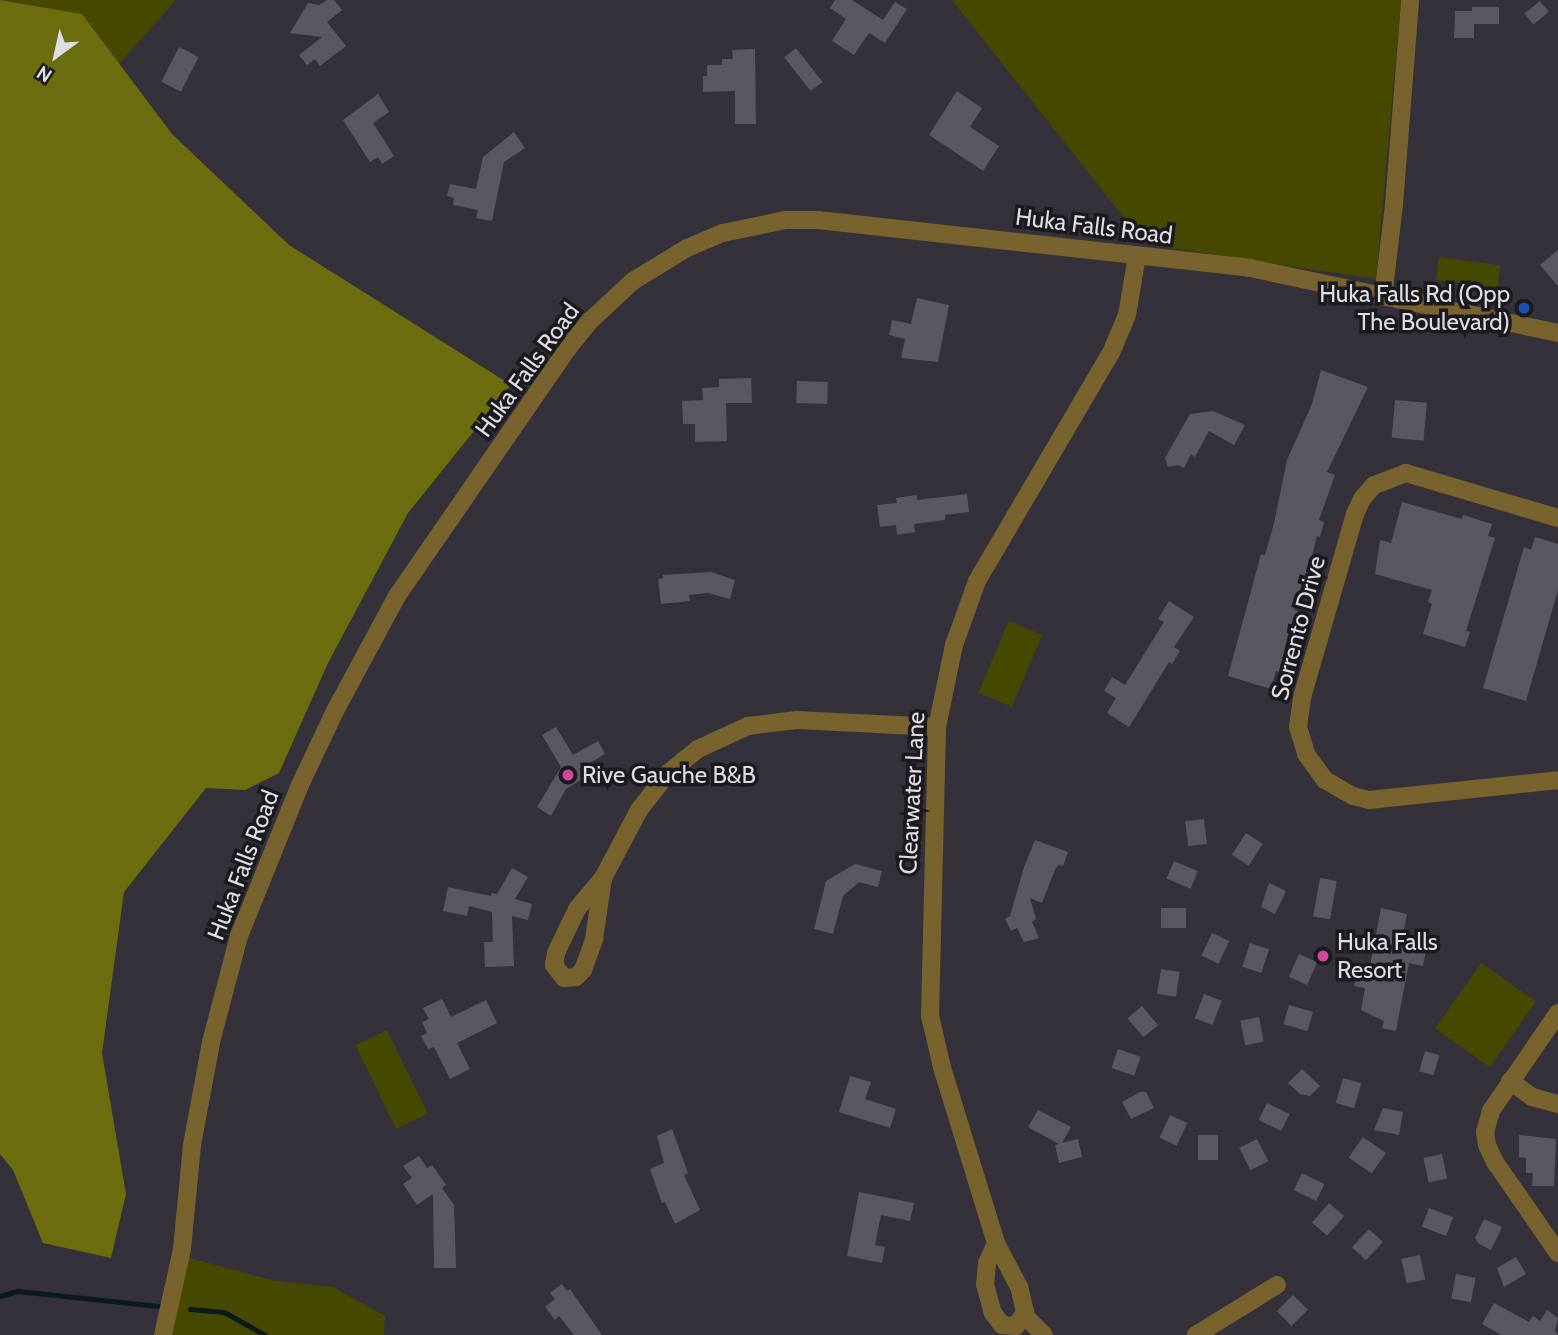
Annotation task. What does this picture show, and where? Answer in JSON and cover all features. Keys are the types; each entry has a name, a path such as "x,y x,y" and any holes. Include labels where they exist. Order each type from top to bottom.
{"street":[{"path":"1383,297 1394,205 1410,0"},
{"name":"Huka Falls Road","path":"163,1335 182,1249 192,1145 211,1042 239,936 300,785 335,711 397,596 591,320 633,281 687,248 723,233 785,220 866,224 1250,268 1558,333"},
{"name":"Clearwater Lane","path":"1024,1315 1020,1287 996,1243 942,1067 930,1016 937,727 954,645 977,581 1111,353 1127,315 1137,256"},
{"name":"Sorrento Drive","path":"1558,518 1406,473 1374,485 1362,499 1355,514 1302,698 1298,727 1306,754 1325,780 1353,796 1369,800 1558,780"},
{"path":"603,878 594,939 583,970 576,977 564,978 554,965 556,953 576,909 603,878 639,810 667,774 698,749 748,726 797,720 937,727"},
{"path":"1557,1251 1487,1145 1487,1121 1510,1081 1558,1015"},
{"path":"1510,1081 1532,1097 1558,1104"},
{"path":"996,1243 987,1264 985,1284 993,1313 1002,1330 1016,1326 1024,1315 1044,1335"},
{"path":"1196,1335 1277,1284"}],"shaded area":[{"path":"0,0 82,14 172,134 289,245 511,385 408,513 328,663 279,773 245,790 206,788 124,892 102,1053 126,1194 111,1258 43,1243 13,1170 0,1154"},
{"path":"2,0 176,0 119,64 82,14"},
{"path":"952,0 1401,0 1376,279 1145,244"},
{"path":"1439,257 1500,266 1497,288 1436,280"},
{"path":"1009,621 1042,635 1012,707 979,693"},
{"path":"1481,963 1536,1001 1490,1067 1435,1029"},
{"path":"387,1030 428,1114 396,1129 356,1045"},
{"path":"186,1257 275,1281 333,1287 385,1316 384,1335 170,1335"}],"building":[{"path":"327,0 334,0 342,10 327,22 346,46 320,66 315,59 307,65 299,55 322,37 290,33 308,3 319,5"},
{"path":"835,0 852,0 883,20 895,2 907,9 885,43 869,33 854,55 832,41 846,19 830,8"},
{"path":"1540,1 1549,12 1533,24 1524,14"},
{"path":"1472,7 1499,7 1499,24 1474,24 1474,38 1454,38 1455,11 1472,11"},
{"path":"179,47 199,57 181,92 161,82"},
{"path":"796,48 822,82 811,91 784,57"},
{"path":"755,49 756,124 735,124 735,91 703,92 703,76 707,76 707,65 722,65 722,59 733,59 732,50"},
{"path":"957,91 982,108 970,127 999,146 983,171 929,135"},
{"path":"378,94 389,112 373,123 394,156 382,164 378,157 370,162 343,120"},
{"path":"514,132 525,148 504,162 492,221 476,218 478,210 453,205 454,198 447,196 450,184 476,189 483,157"},
{"path":"1558,250 1558,286 1540,265"},
{"path":"917,298 949,305 938,362 901,358 905,339 889,335 892,320 911,324"},
{"path":"1321,370 1368,387 1327,472 1335,475 1319,520 1324,522 1320,537 1317,536 1305,584 1302,583 1294,610 1298,611 1294,627 1290,626 1279,672 1276,671 1271,689 1228,676 1261,554 1265,555 1274,523 1287,460 1312,404"},
{"path":"751,378 752,403 726,403 727,441 695,442 695,424 683,424 682,401 703,400 702,388 719,387 719,379"},
{"path":"797,381 828,382 827,404 796,403"},
{"path":"1395,400 1427,403 1424,441 1392,438"},
{"path":"1213,411 1245,425 1234,445 1209,431 1195,457 1191,454 1184,468 1178,465 1168,467 1165,458 1190,414"},
{"path":"967,494 969,512 945,515 945,520 914,524 915,532 897,535 896,525 880,527 877,505 897,503 896,498 917,495 917,500"},
{"path":"1402,502 1462,519 1463,515 1492,524 1488,536 1495,538 1466,631 1470,632 1465,647 1423,634 1432,604 1428,602 1432,590 1375,574 1380,540 1391,543"},
{"path":"1535,537 1558,544 1558,590 1526,701 1483,688 1524,547 1531,550"},
{"path":"711,572 735,580 730,599 708,593 689,595 690,601 661,604 658,579 663,578 663,575"},
{"path":"1169,601 1194,617 1174,647 1180,651 1172,664 1169,662 1129,727 1107,713 1116,698 1104,691 1112,677 1125,685 1164,622 1158,619"},
{"path":"556,727 573,755 598,741 605,754 579,769 584,778 566,789 551,816 537,807 561,767 542,735"},
{"path":"1204,819 1207,844 1188,846 1185,821"},
{"path":"1246,833 1263,844 1249,866 1232,855"},
{"path":"1035,840 1068,852 1063,866 1058,865 1054,872 1042,903 1030,898 1036,919 1032,922 1039,938 1024,942 1017,928 1011,931 1005,919 1010,916"},
{"path":"1174,861 1198,871 1191,889 1167,878"},
{"path":"855,864 882,871 878,887 859,882 843,896 833,934 814,929 826,881"},
{"path":"512,868 528,877 515,899 532,904 528,920 512,916 514,966 485,967 484,942 493,942 492,912 469,906 467,916 443,911 448,887 491,896 492,893 497,894"},
{"path":"1320,878 1337,881 1330,919 1313,916"},
{"path":"1269,883 1286,891 1275,914 1261,907"},
{"path":"1161,908 1186,908 1186,928 1161,928"},
{"path":"1381,908 1407,914 1403,935 1428,940 1423,966 1409,963 1396,1031 1382,1028 1384,1021 1361,1010 1365,988 1354,986 1356,974 1368,976"},
{"path":"1212,933 1229,941 1219,964 1201,956"},
{"path":"1250,943 1269,949 1261,973 1242,967"},
{"path":"1299,954 1317,962 1307,985 1289,977"},
{"path":"1161,969 1180,972 1176,997 1157,994"},
{"path":"1204,994 1222,1001 1212,1025 1195,1018"},
{"path":"442,999 451,1017 486,1000 497,1023 457,1043 470,1069 450,1079 434,1047 428,1049 421,1036 427,1033 422,1022 429,1019 423,1008"},
{"path":"1289,1005 1313,1012 1308,1031 1283,1024"},
{"path":"1142,1006 1158,1025 1144,1037 1127,1018"},
{"path":"1259,1017 1264,1042 1245,1045 1240,1021"},
{"path":"1118,1049 1141,1057 1134,1076 1111,1068"},
{"path":"1425,1051 1439,1055 1434,1075 1419,1071"},
{"path":"1302,1069 1320,1086 1310,1096 1300,1094 1288,1083"},
{"path":"850,1076 871,1082 865,1099 896,1109 890,1128 839,1112"},
{"path":"1343,1078 1361,1083 1354,1108 1336,1103"},
{"path":"1140,1092 1146,1092 1154,1108 1131,1119 1122,1102"},
{"path":"1267,1103 1289,1114 1281,1131 1259,1120"},
{"path":"1383,1108 1403,1112 1399,1135 1374,1130"},
{"path":"1038,1110 1071,1127 1062,1143 1078,1139 1082,1157 1059,1163 1055,1145 1059,1144 1028,1127"},
{"path":"1170,1115 1187,1123 1177,1146 1159,1138"},
{"path":"672,1129 688,1173 684,1175 700,1210 675,1224 665,1202 662,1203 650,1169 664,1163 657,1136"},
{"path":"1198,1135 1218,1135 1218,1160 1198,1160"},
{"path":"1519,1135 1556,1139 1554,1186 1532,1186 1533,1173 1526,1173 1526,1158 1519,1157"},
{"path":"1363,1137 1386,1153 1372,1174 1349,1157"},
{"path":"1257,1139 1268,1161 1251,1170 1239,1148"},
{"path":"1442,1154 1447,1178 1429,1182 1423,1158"},
{"path":"419,1156 427,1168 432,1165 446,1185 442,1188 454,1205 456,1268 434,1268 433,1194 417,1205 403,1184 412,1178 403,1166"},
{"path":"1302,1173 1324,1184 1316,1201 1294,1190"},
{"path":"859,1192 914,1203 910,1221 881,1215 875,1245 885,1247 882,1263 847,1256"},
{"path":"1329,1203 1344,1216 1327,1236 1312,1223"},
{"path":"1429,1208 1453,1217 1446,1236 1422,1227"},
{"path":"1484,1219 1502,1227 1491,1250 1479,1244 1475,1238"},
{"path":"1369,1229 1383,1242 1366,1260 1352,1247"},
{"path":"1420,1255 1425,1279 1407,1283 1401,1259"},
{"path":"1516,1257 1526,1274 1504,1287 1497,1268"},
{"path":"1456,1274 1476,1278 1471,1302 1451,1299"},
{"path":"562,1284 567,1291 570,1289 602,1335 574,1335 559,1316 555,1320 545,1307 555,1299 550,1293"},
{"path":"1293,1295 1308,1310 1292,1326 1277,1311"},
{"path":"1494,1303 1529,1322 1533,1316 1540,1321 1547,1310 1558,1318 1555,1331 1558,1335 1501,1335 1482,1324"}],"waterway":[{"path":"0,1296 18,1291 158,1306"},
{"path":"190,1309 224,1312 265,1335"}],"place":[{"name":"Huka Falls Rd (Opp The Boulevard)","path":"1524,308"},
{"name":"Rive Gauche B&B","path":"568,775"},
{"name":"Huka Falls Resort","path":"1323,956"}]}
